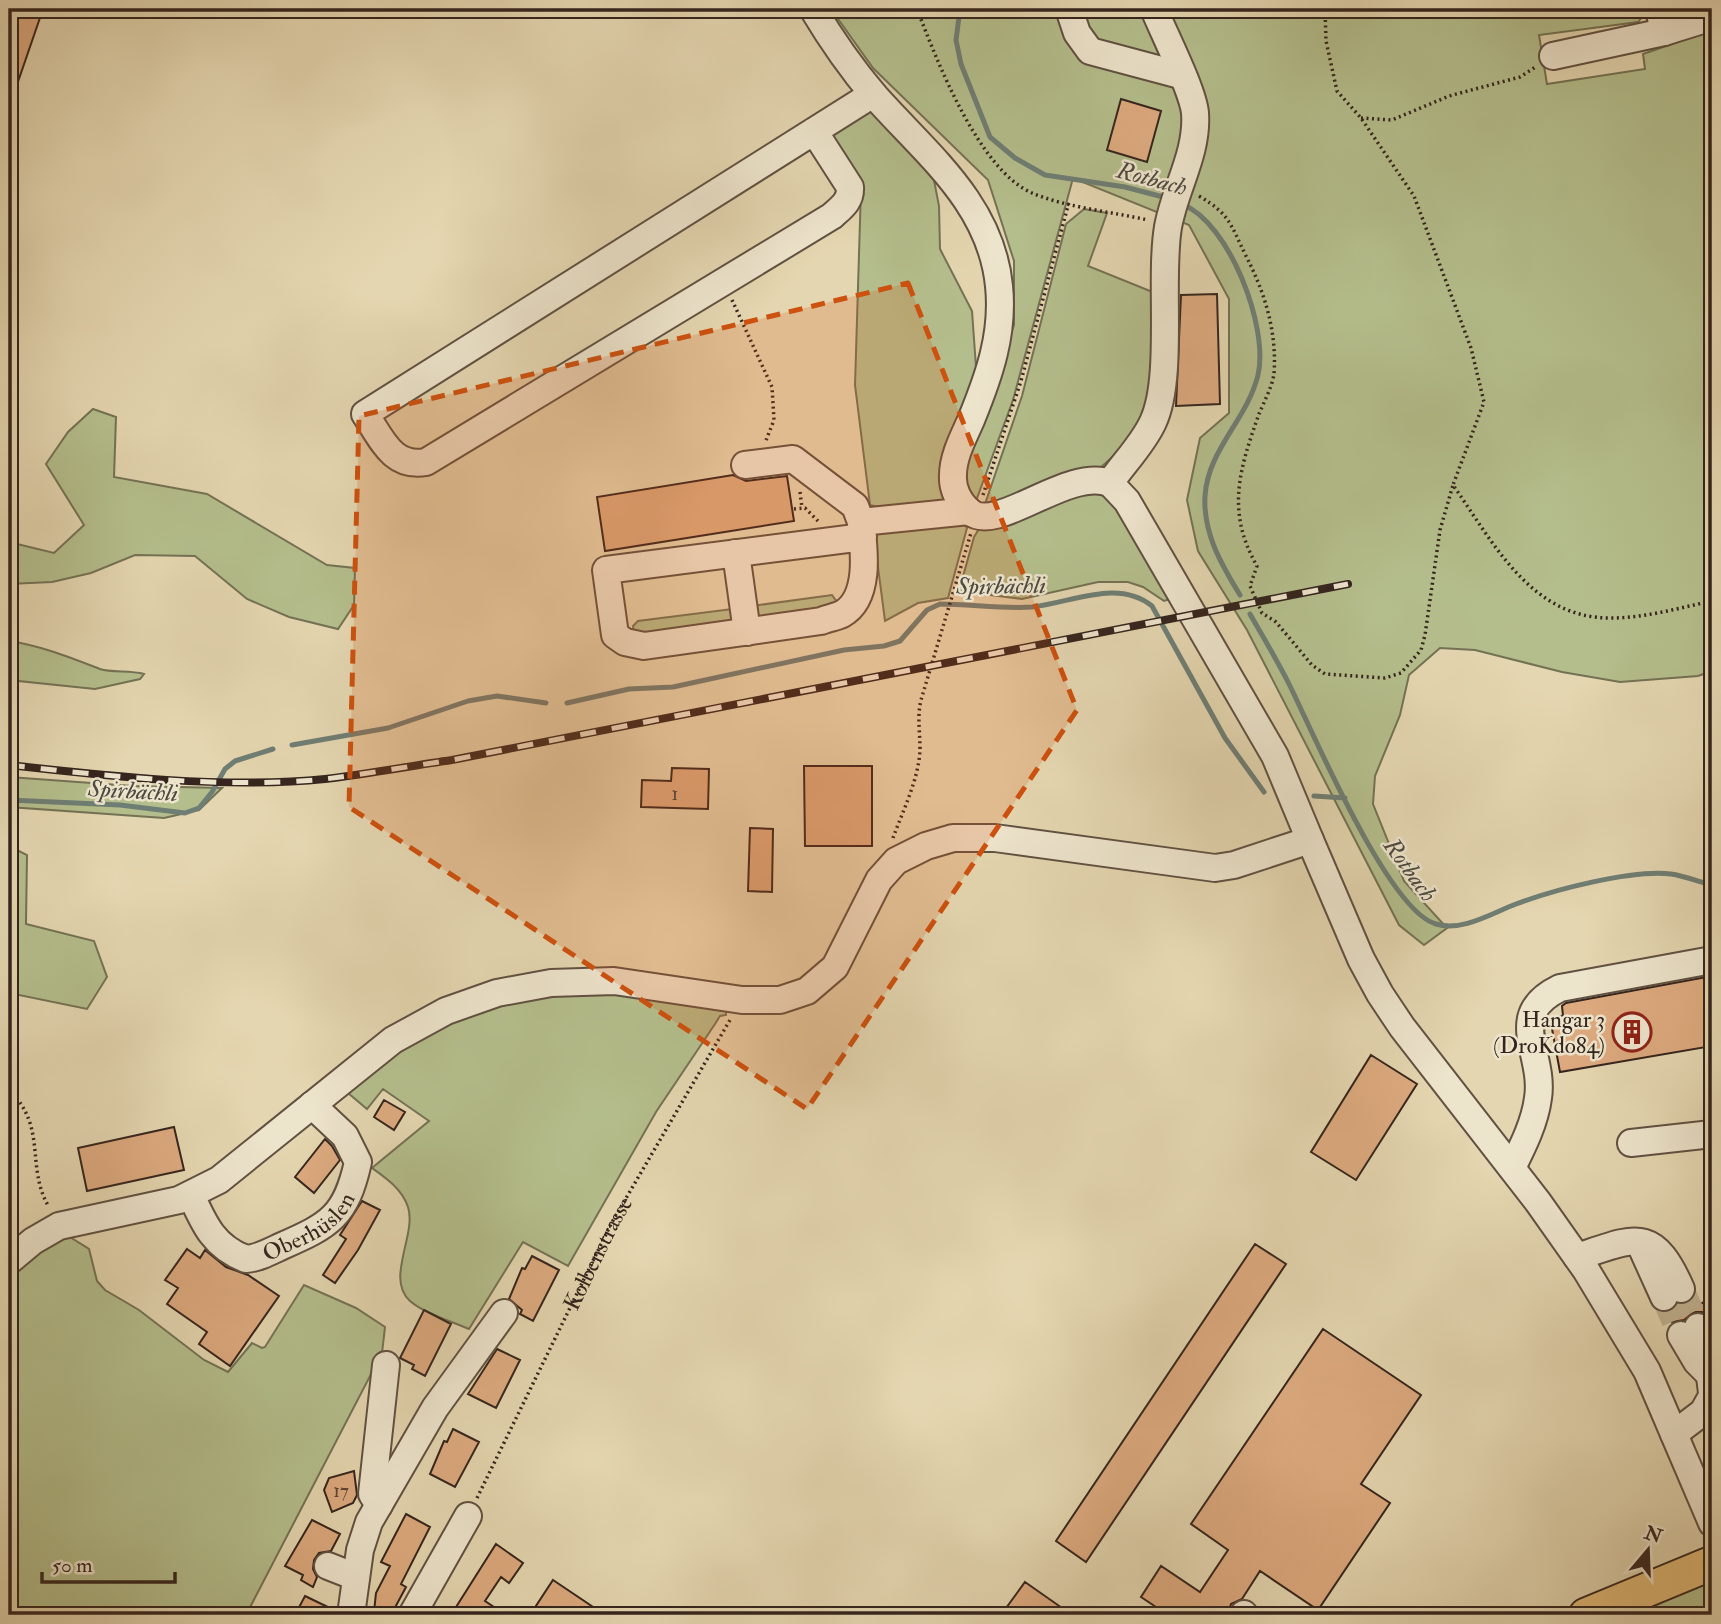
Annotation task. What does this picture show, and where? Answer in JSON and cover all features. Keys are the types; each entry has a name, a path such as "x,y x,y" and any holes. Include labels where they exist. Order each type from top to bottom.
{"main road":[{"path":"1586,1615 1712,1563"}],"street":[{"path":"813,9 833,42 873,94 965,197 989,238 995,260 1001,307 997,345 987,382 953,472 953,486 972,513"},
{"path":"1069,9 1077,33 1090,51 1180,75"},
{"path":"1110,483 1153,422 1163,385 1163,264 1169,223 1182,186 1195,119 1192,98 1154,9"},
{"path":"1553,56 1662,20 1712,17"},
{"path":"814,131 850,187 851,195 832,216 426,462 413,464 395,458 365,414 814,131 873,94"},
{"path":"745,465 793,459 855,506 862,530 865,556 858,596 844,613 821,621 644,646 625,642 615,635 606,570 736,553 862,530 955,515 996,515 1071,482 1087,479 1110,483 1127,501 1275,756 1361,959 1380,994 1402,1027 1512,1168 1577,1257 1647,1371 1712,1523"},
{"path":"736,553 747,632"},
{"path":"9,1261 33,1241 64,1225 191,1195 219,1180 393,1040 446,1011 497,993 551,983 614,981 742,1000 780,1000 807,991 835,967 879,880 896,861 926,846 953,838 995,838 1215,868 1234,866 1310,840"},
{"path":"1512,1168 1526,1140 1538,1098 1529,1026 1533,1009 1540,1000 1560,988 1712,960"},
{"name":"Oberhüslen","path":"191,1195 215,1241 230,1253 246,1259 322,1228 335,1216 353,1183 358,1162 345,1136 313,1105"},
{"path":"1631,1143 1712,1134"},
{"path":"1577,1257 1626,1241 1639,1241 1654,1246 1665,1256 1672,1293"},
{"path":"351,1615 360,1550 379,1505 435,1408 504,1313"},
{"path":"1674,1434 1703,1412 1711,1388 1689,1331"},
{"path":"379,1505 372,1494 386,1365"},
{"path":"419,1613 468,1516"},
{"path":"328,1566 356,1577"}],"path":[{"path":"917,9 936,61 994,163 1016,184 1030,192 1069,202 1169,223"},
{"path":"1182,186 1223,210 1262,289 1271,319 1274,376 1244,455 1237,496 1242,541 1257,566 1250,586 1262,612 1276,622 1312,665 1325,674 1385,678 1401,673 1421,650 1440,530 1483,402 1471,348 1414,196 1361,118 1337,91 1326,41 1325,9"},
{"path":"1361,118 1392,120 1449,96 1520,77 1553,56"},
{"path":"896,861 892,838 916,776 920,750 917,714 953,594 972,513 1021,381 1069,202"},
{"path":"724,282 772,387 774,420"},
{"path":"1453,485 1522,581 1546,601 1574,613 1609,619 1653,614 1712,601"},
{"path":"799,489 802,508"},
{"name":"Kolbenstrasse","path":"468,1516 611,1224 742,1000"},
{"path":"9,1090 21,1101 30,1118 43,1197 64,1225"}],"highlighted area":[{"path":"908,283 1077,710 807,1109 349,807 359,416"}],"green space":[{"path":"831,9 1641,9 1642,17 1638,22 1539,35 1547,84 1645,69 1643,54 1712,30 1712,671 1698,676 1620,682 1562,672 1475,650 1440,648 1409,675 1400,715 1375,776 1373,804 1404,881 1447,928 1424,945 1399,925 1247,630 1198,551 1187,500 1200,438 1229,413 1229,299 1189,225 1073,178 1013,400 976,501 971,496 961,471 1014,325 1014,261 988,180 873,68"},
{"path":"867,109 882,114 933,175 939,206 940,249 972,311 977,381 946,497 940,504 886,509 870,505 855,385 861,189 829,131"},
{"path":"1084,209 1107,213 1088,266 1155,293 1152,395 1143,420 1119,451 1100,468 1083,471 996,505 993,501 985,504 1022,396 1066,224"},
{"path":"93,409 116,417 114,477 207,494 327,565 355,568 354,605 338,629 289,617 247,599 195,556 135,555 91,573 52,582 9,584 9,542 54,553 84,525 46,464 68,432"},
{"path":"1072,492 1099,492 1109,498 1170,599 1164,601 1143,587 1128,582 1098,582 1022,599 959,591 974,537 979,529"},
{"path":"965,525 967,528 948,598 918,603 885,621 873,529"},
{"path":"832,595 837,602 836,608 758,621 752,606"},
{"path":"732,609 736,623 634,634 633,626 638,621"},
{"path":"9,641 44,649 105,670 144,674 140,679 95,689 9,680"},
{"path":"9,777 133,786 222,788 199,810 164,818 9,807"},
{"path":"9,846 27,855 26,924 94,941 107,977 87,1009 9,993"},
{"path":"582,988 726,1011 726,1015 720,1016 656,1112 568,1266 523,1242 469,1329 423,1310 403,1292 400,1281 409,1230 408,1207 398,1189 372,1168 429,1121 383,1089 367,1109 348,1093 329,1107 375,1062 488,1003"},
{"path":"65,1234 89,1249 97,1281 105,1290 139,1310 204,1360 228,1372 252,1343 265,1347 304,1285 356,1308 385,1327 382,1353 246,1615 9,1615 9,1276 29,1254"},
{"path":"1712,1578 1712,1615 1632,1615 1630,1611"}],"building":[{"path":"9,9 43,9 11,102 9,102"},
{"path":"1121,99 1161,111 1147,162 1107,150"},
{"path":"1217,294 1220,404 1176,406 1181,295"},
{"path":"733,475 746,481 787,476 794,521 605,551 597,497"},
{"path":"804,766 872,766 872,846 805,846"},
{"path":"672,768 709,769 708,809 641,807 642,780 671,781"},
{"path":"750,828 773,829 772,892 748,891"},
{"name":"Hangar 3 (DroKdo84)","path":"1712,976 1712,1046 1560,1072 1550,1018 1563,1016 1562,1006 1566,1003"},
{"path":"1371,1055 1417,1084 1356,1180 1311,1152"},
{"path":"384,1100 405,1112 394,1130 374,1117"},
{"path":"174,1127 184,1170 87,1191 78,1148"},
{"path":"325,1139 340,1160 314,1193 295,1177"},
{"path":"362,1201 380,1210 358,1250 335,1283 323,1275 346,1239 340,1235"},
{"path":"1255,1244 1286,1264 1086,1562 1056,1541"},
{"path":"187,1249 200,1258 205,1250 226,1267 248,1275 279,1296 230,1366 199,1344 207,1332 167,1304 178,1288 165,1280"},
{"path":"532,1256 559,1270 533,1321 520,1314 522,1310 509,1299 522,1268 525,1269"},
{"path":"1712,1298 1712,1320 1702,1312 1694,1312 1684,1320 1672,1322 1667,1312 1678,1304 1690,1302 1692,1308"},
{"path":"424,1310 451,1324 425,1376 412,1369 414,1365 400,1358"},
{"path":"1323,1329 1421,1395 1361,1484 1390,1503 1318,1610 1260,1571 1242,1599 1231,1604 1228,1615 1168,1615 1141,1597 1161,1566 1200,1592 1228,1550 1191,1524"},
{"path":"497,1349 520,1360 496,1408 468,1394"},
{"path":"453,1429 479,1442 455,1487 430,1474 444,1441 447,1442"},
{"path":"354,1471 357,1495 353,1503 332,1512 324,1490 329,1478"},
{"path":"406,1514 430,1527 401,1584 406,1587 391,1615 381,1615 374,1612 376,1593 390,1566 381,1562"},
{"path":"312,1520 340,1534 331,1551 319,1553 314,1560 313,1569 317,1577 313,1587 301,1580 303,1575 285,1566"},
{"path":"496,1544 523,1563 509,1583 501,1577 485,1601 506,1615 451,1615"},
{"path":"553,1580 605,1615 530,1615"},
{"path":"1025,1582 1072,1615 1001,1615"},
{"path":"305,1596 336,1611 336,1615 295,1615"}],"waterway":[{"name":"Rotbach","path":"960,9 956,40 961,64 990,137 1015,158 1045,175 1125,187 1167,198"},
{"name":"Rotbach","path":"1182,204 1199,215 1216,232 1230,254 1242,279 1258,331 1260,355 1253,391 1213,464 1205,496 1210,535 1220,560 1240,595"},
{"name":"Spirbächli","path":"567,703 629,689 673,687 844,650 884,646 900,641 927,610 940,604 1032,607 1094,594 1124,594 1139,598 1152,606 1225,738 1264,792"},
{"name":"Rotbach","path":"1250,614 1375,855 1396,888 1417,912 1436,924 1466,924 1550,893 1636,875 1671,874 1712,885"},
{"name":"Spirbächli","path":"292,745 388,728 468,701 497,696 546,703"},
{"name":"Spirbächli","path":"9,800 120,805 185,813 199,808 225,769 235,761 273,749"},
{"path":"1314,796 1345,798"}],"tunnel":[{"path":"1681,1289 1698,1327"},
{"path":"1664,1297 1681,1335"}],"railway":[{"path":"9,765 207,782 287,782 341,777 452,760 1348,584"}],"place":[{"name":"Hangar 3 (DroKdo84)","path":"1632,1032"}]}
